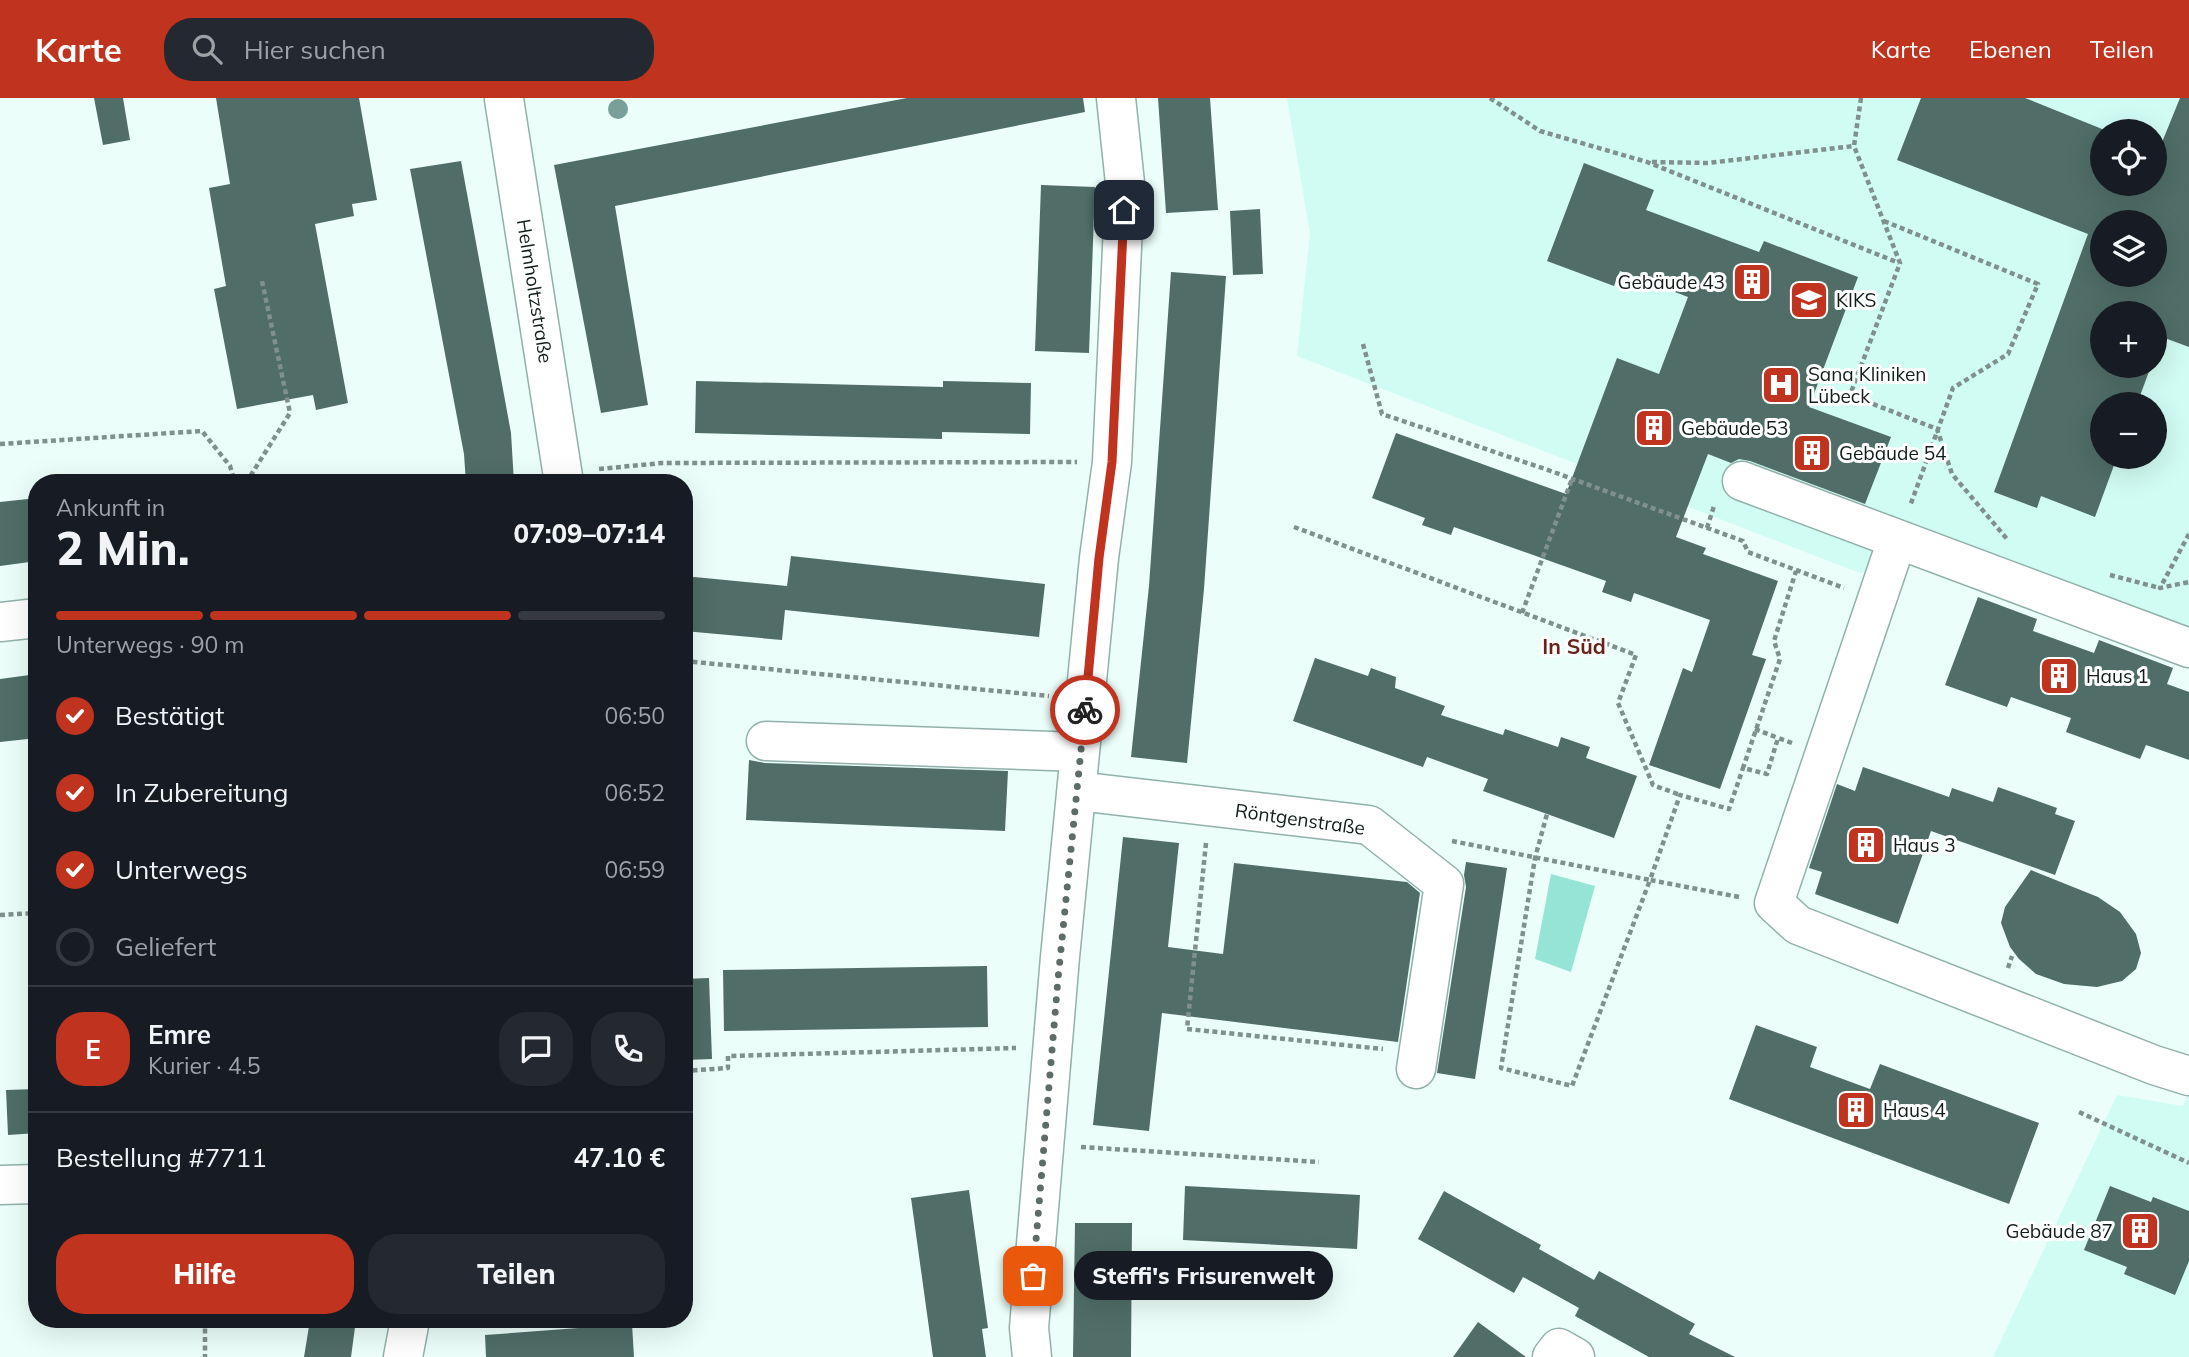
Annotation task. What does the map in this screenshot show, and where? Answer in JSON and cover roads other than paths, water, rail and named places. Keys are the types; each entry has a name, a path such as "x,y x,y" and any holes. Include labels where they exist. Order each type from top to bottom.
{"street":[{"name":"Helmholtzstraße","path":"498,98 563,474"},
{"path":"1032,1357 1029,1328 1052,1047 1099,558 1112,462 1125,183 1116,98"},
{"path":"1729,489 1897,540 2189,648"},
{"path":"1897,540 1774,904 1798,925 2154,1065 2189,1076"},
{"path":"0,622 28,619"},
{"path":"766,741 1080,752"},
{"name":"Röntgenstraße","path":"1077,790 1369,825 1444,884 1417,1061"},
{"path":"0,1185 28,1184"},
{"path":"403,1357 408,1328"},
{"path":"1552,1357 1559,1348 1575,1357"}],"place":[{"name":"Gebäude 43","path":"1752,282"},
{"name":"KIKS","path":"1809,300"},
{"name":"Sana Kliniken Lübeck","path":"1781,385"},
{"name":"Gebäude 53","path":"1654,428"},
{"name":"Gebäude 54","path":"1812,453"},
{"name":"Haus 1","path":"2059,676"},
{"name":"Haus 3","path":"1866,845"},
{"name":"Haus 4","path":"1856,1110"},
{"name":"Gebäude 87","path":"2140,1231"},
{"name":"Steffi's Frisurenwelt","path":"1033,1276"}],"district":[{"name":"In Süd","path":"1574,646"}]}
